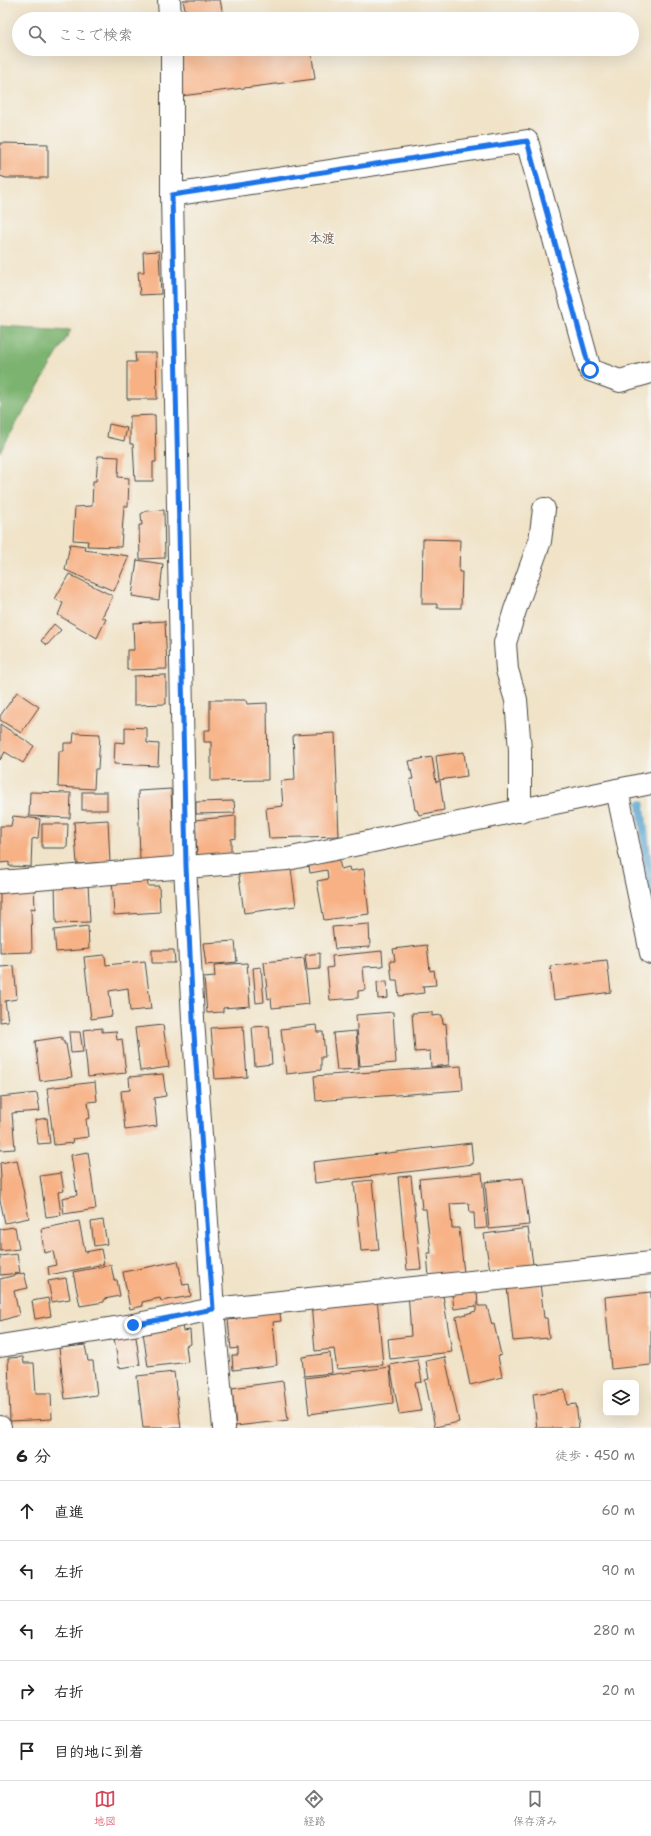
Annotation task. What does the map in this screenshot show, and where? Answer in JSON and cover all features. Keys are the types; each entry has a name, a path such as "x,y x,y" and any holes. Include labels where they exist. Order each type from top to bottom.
{"street":[{"path":"169,0 170,12"},
{"path":"172,56 172,195 186,866 193,1019 213,1309 224,1428"},
{"path":"172,195 527,141 590,370 620,381 651,372"},
{"path":"520,811 519,736 516,700 507,670 505,643 515,610 540,541 544,509"},
{"path":"0,882 287,859 651,783"},
{"path":"617,790 651,953"},
{"path":"0,1346 133,1325 213,1309 651,1264"}],"green space":[{"path":"0,326 71,330 0,452"}],"building":[{"path":"183,0 220,0 223,12 186,12"},
{"path":"182,56 312,56 315,79 181,96"},
{"path":"0,143 48,144 48,178 6,178 0,176"},
{"path":"159,251 161,294 140,295 138,272 144,272 143,252"},
{"path":"135,353 156,353 157,399 127,399 127,362 136,362"},
{"path":"155,415 156,462 153,462 153,481 135,481 133,444 130,444 130,416"},
{"path":"109,424 127,428 124,441 107,437"},
{"path":"98,456 119,457 118,477 129,478 128,506 124,506 121,547 87,546 88,541 73,540 75,507 92,506 93,481 96,481"},
{"path":"164,510 165,558 140,559 139,525 142,525 141,514 146,511"},
{"path":"423,539 460,540 459,572 462,572 461,608 437,608 437,604 422,604"},
{"path":"70,544 85,546 84,550 129,556 114,591 65,570"},
{"path":"137,560 163,564 159,600 132,596"},
{"path":"69,574 113,596 102,617 106,619 97,638 58,615 63,603 55,599"},
{"path":"165,621 167,669 127,670 127,650 134,650 133,623"},
{"path":"54,624 61,630 47,645 41,641"},
{"path":"166,675 166,704 134,705 134,676"},
{"path":"17,692 39,707 21,733 0,720 0,716"},
{"path":"210,700 246,700 247,704 267,703 268,780 211,781 211,742 204,742 204,730 210,730"},
{"path":"0,724 34,746 23,763 5,752 0,760"},
{"path":"125,727 147,728 147,743 159,744 158,766 114,764 115,742 125,743"},
{"path":"74,733 100,734 98,769 95,769 94,789 58,787 59,751 64,751 64,743 73,743"},
{"path":"335,733 339,836 269,838 266,808 283,806 281,781 295,780 293,735"},
{"path":"464,752 467,776 439,780 436,756"},
{"path":"432,757 436,782 440,781 444,810 419,815 417,810 415,810 410,779 413,779 409,761"},
{"path":"171,789 174,859 140,861 138,791"},
{"path":"30,792 71,793 70,818 29,816"},
{"path":"82,792 107,792 107,810 82,810"},
{"path":"234,801 235,813 196,814 196,802"},
{"path":"13,816 40,819 38,838 32,839 31,867 9,866 9,862 0,863 0,826 11,826"},
{"path":"236,816 236,838 231,839 231,854 197,855 195,820"},
{"path":"108,820 110,862 77,864 74,822"},
{"path":"42,824 68,824 67,848 42,848"},
{"path":"337,851 341,869 349,867 350,871 364,869 369,914 324,920 317,881 328,879 327,870 310,873 307,854"},
{"path":"290,862 296,906 244,913 238,869"},
{"path":"147,874 148,886 159,886 160,912 114,915 112,877"},
{"path":"88,883 90,922 56,923 55,884"},
{"path":"34,886 35,909 31,908 32,952 0,953 0,887"},
{"path":"369,924 370,947 335,949 332,927"},
{"path":"88,926 89,949 56,952 54,930"},
{"path":"235,941 237,962 206,965 203,943"},
{"path":"427,945 430,971 434,970 436,985 423,986 424,993 399,996 397,980 392,980 390,961 395,961 393,949"},
{"path":"152,950 174,950 175,963 152,963"},
{"path":"382,951 383,966 363,967 365,990 358,991 358,998 330,1000 327,968 333,967 332,956"},
{"path":"320,953 320,969 307,970 305,955"},
{"path":"105,955 106,965 145,961 151,1009 130,1011 128,988 109,991 112,1016 91,1019 84,957"},
{"path":"304,958 309,1004 272,1008 271,998 268,999 264,962"},
{"path":"607,960 611,992 554,1000 550,966"},
{"path":"247,963 250,1006 223,1008 223,1012 207,1013 204,978 215,977 214,965"},
{"path":"14,966 17,999 5,1001 8,1021 0,1022 0,967"},
{"path":"261,967 264,1002 256,1003 253,968"},
{"path":"387,981 388,998 378,999 377,982"},
{"path":"393,1012 396,1063 360,1066 356,1015"},
{"path":"432,1012 432,1016 442,1015 443,1024 446,1023 449,1065 431,1067 430,1051 415,1052 412,1013"},
{"path":"163,1025 169,1067 140,1071 135,1028"},
{"path":"316,1025 317,1032 323,1032 325,1057 321,1057 321,1070 286,1074 281,1029"},
{"path":"243,1026 247,1077 215,1079 211,1028"},
{"path":"269,1026 272,1064 255,1066 252,1027"},
{"path":"102,1028 102,1032 116,1031 117,1040 122,1039 126,1073 88,1077 83,1030"},
{"path":"356,1031 359,1069 337,1070 333,1033"},
{"path":"69,1032 80,1032 83,1052 71,1053"},
{"path":"62,1037 62,1041 66,1044 72,1077 40,1081 35,1041"},
{"path":"461,1066 463,1090 316,1101 314,1076"},
{"path":"163,1074 166,1096 154,1098 157,1126 125,1130 121,1091 130,1090 129,1077"},
{"path":"95,1082 97,1101 88,1102 90,1118 86,1119 88,1137 72,1139 73,1143 54,1145 47,1088"},
{"path":"37,1093 40,1111 12,1113 15,1149 0,1150 0,1097"},
{"path":"47,1118 50,1143 38,1144 35,1120"},
{"path":"471,1143 473,1164 315,1183 313,1162"},
{"path":"88,1152 96,1209 64,1214 62,1198 77,1195 71,1155"},
{"path":"17,1160 29,1218 5,1223 0,1200 0,1163"},
{"path":"61,1173 64,1191 58,1192 61,1215 46,1217 40,1176"},
{"path":"482,1173 487,1228 475,1229 474,1213 470,1213 469,1203 450,1204 452,1228 459,1228 464,1273 429,1277 427,1253 431,1253 426,1209 422,1209 419,1179"},
{"path":"411,1176 421,1269 407,1270 398,1177"},
{"path":"523,1178 529,1225 489,1229 485,1182"},
{"path":"372,1180 379,1250 361,1251 354,1182"},
{"path":"103,1220 107,1244 94,1246 91,1222"},
{"path":"79,1221 85,1252 101,1249 104,1264 49,1275 48,1267 56,1265 53,1251 44,1253 41,1229"},
{"path":"15,1227 19,1249 0,1251 0,1229"},
{"path":"528,1228 533,1264 490,1270 484,1234"},
{"path":"17,1254 20,1273 0,1275 0,1256"},
{"path":"178,1261 183,1285 189,1284 191,1296 161,1301 160,1298 142,1302 143,1306 130,1309 123,1272"},
{"path":"111,1265 114,1280 117,1280 120,1296 104,1299 104,1302 80,1306 73,1272"},
{"path":"24,1273 28,1288 14,1291 19,1315 0,1321 0,1279"},
{"path":"66,1278 70,1299 52,1302 48,1281"},
{"path":"540,1283 544,1318 547,1318 549,1338 513,1341 507,1287"},
{"path":"442,1289 452,1352 390,1359 388,1339 411,1336 408,1291"},
{"path":"477,1290 478,1306 487,1306 492,1325 494,1324 501,1355 498,1356 502,1377 470,1385 456,1317 476,1311 476,1306 454,1309 452,1292"},
{"path":"651,1292 651,1365 611,1369 605,1297"},
{"path":"377,1297 383,1365 337,1369 334,1349 315,1351 311,1303"},
{"path":"48,1298 51,1316 35,1319 32,1301"},
{"path":"278,1299 281,1321 273,1322 277,1365 233,1370 232,1355 238,1355 238,1348 231,1349 228,1320 237,1319 235,1303"},
{"path":"181,1318 183,1331 190,1330 191,1344 186,1346 188,1362 148,1367 142,1325"},
{"path":"135,1330 140,1365 119,1368 113,1332"},
{"path":"85,1345 88,1361 93,1361 97,1395 65,1399 59,1348"},
{"path":"330,1353 332,1373 304,1376 302,1357"},
{"path":"23,1357 24,1363 34,1363 36,1393 51,1393 52,1419 10,1421 8,1358"},
{"path":"445,1357 459,1422 435,1427 425,1380 429,1379 426,1361"},
{"path":"418,1360 422,1382 415,1383 421,1411 399,1414 390,1365"},
{"path":"390,1367 393,1403 309,1414 305,1378"},
{"path":"174,1372 181,1428 143,1428 137,1376"},
{"path":"283,1381 288,1420 236,1426 232,1388"},
{"path":"565,1390 567,1405 576,1404 579,1428 537,1428 533,1394"}],"waterway":[{"path":"641,804 651,894"}],"district":[{"name":"本渡","path":"322,238"}],"route":[{"path":"133,1325 213,1309 193,1019 186,866 172,195 527,141 590,370"}]}
